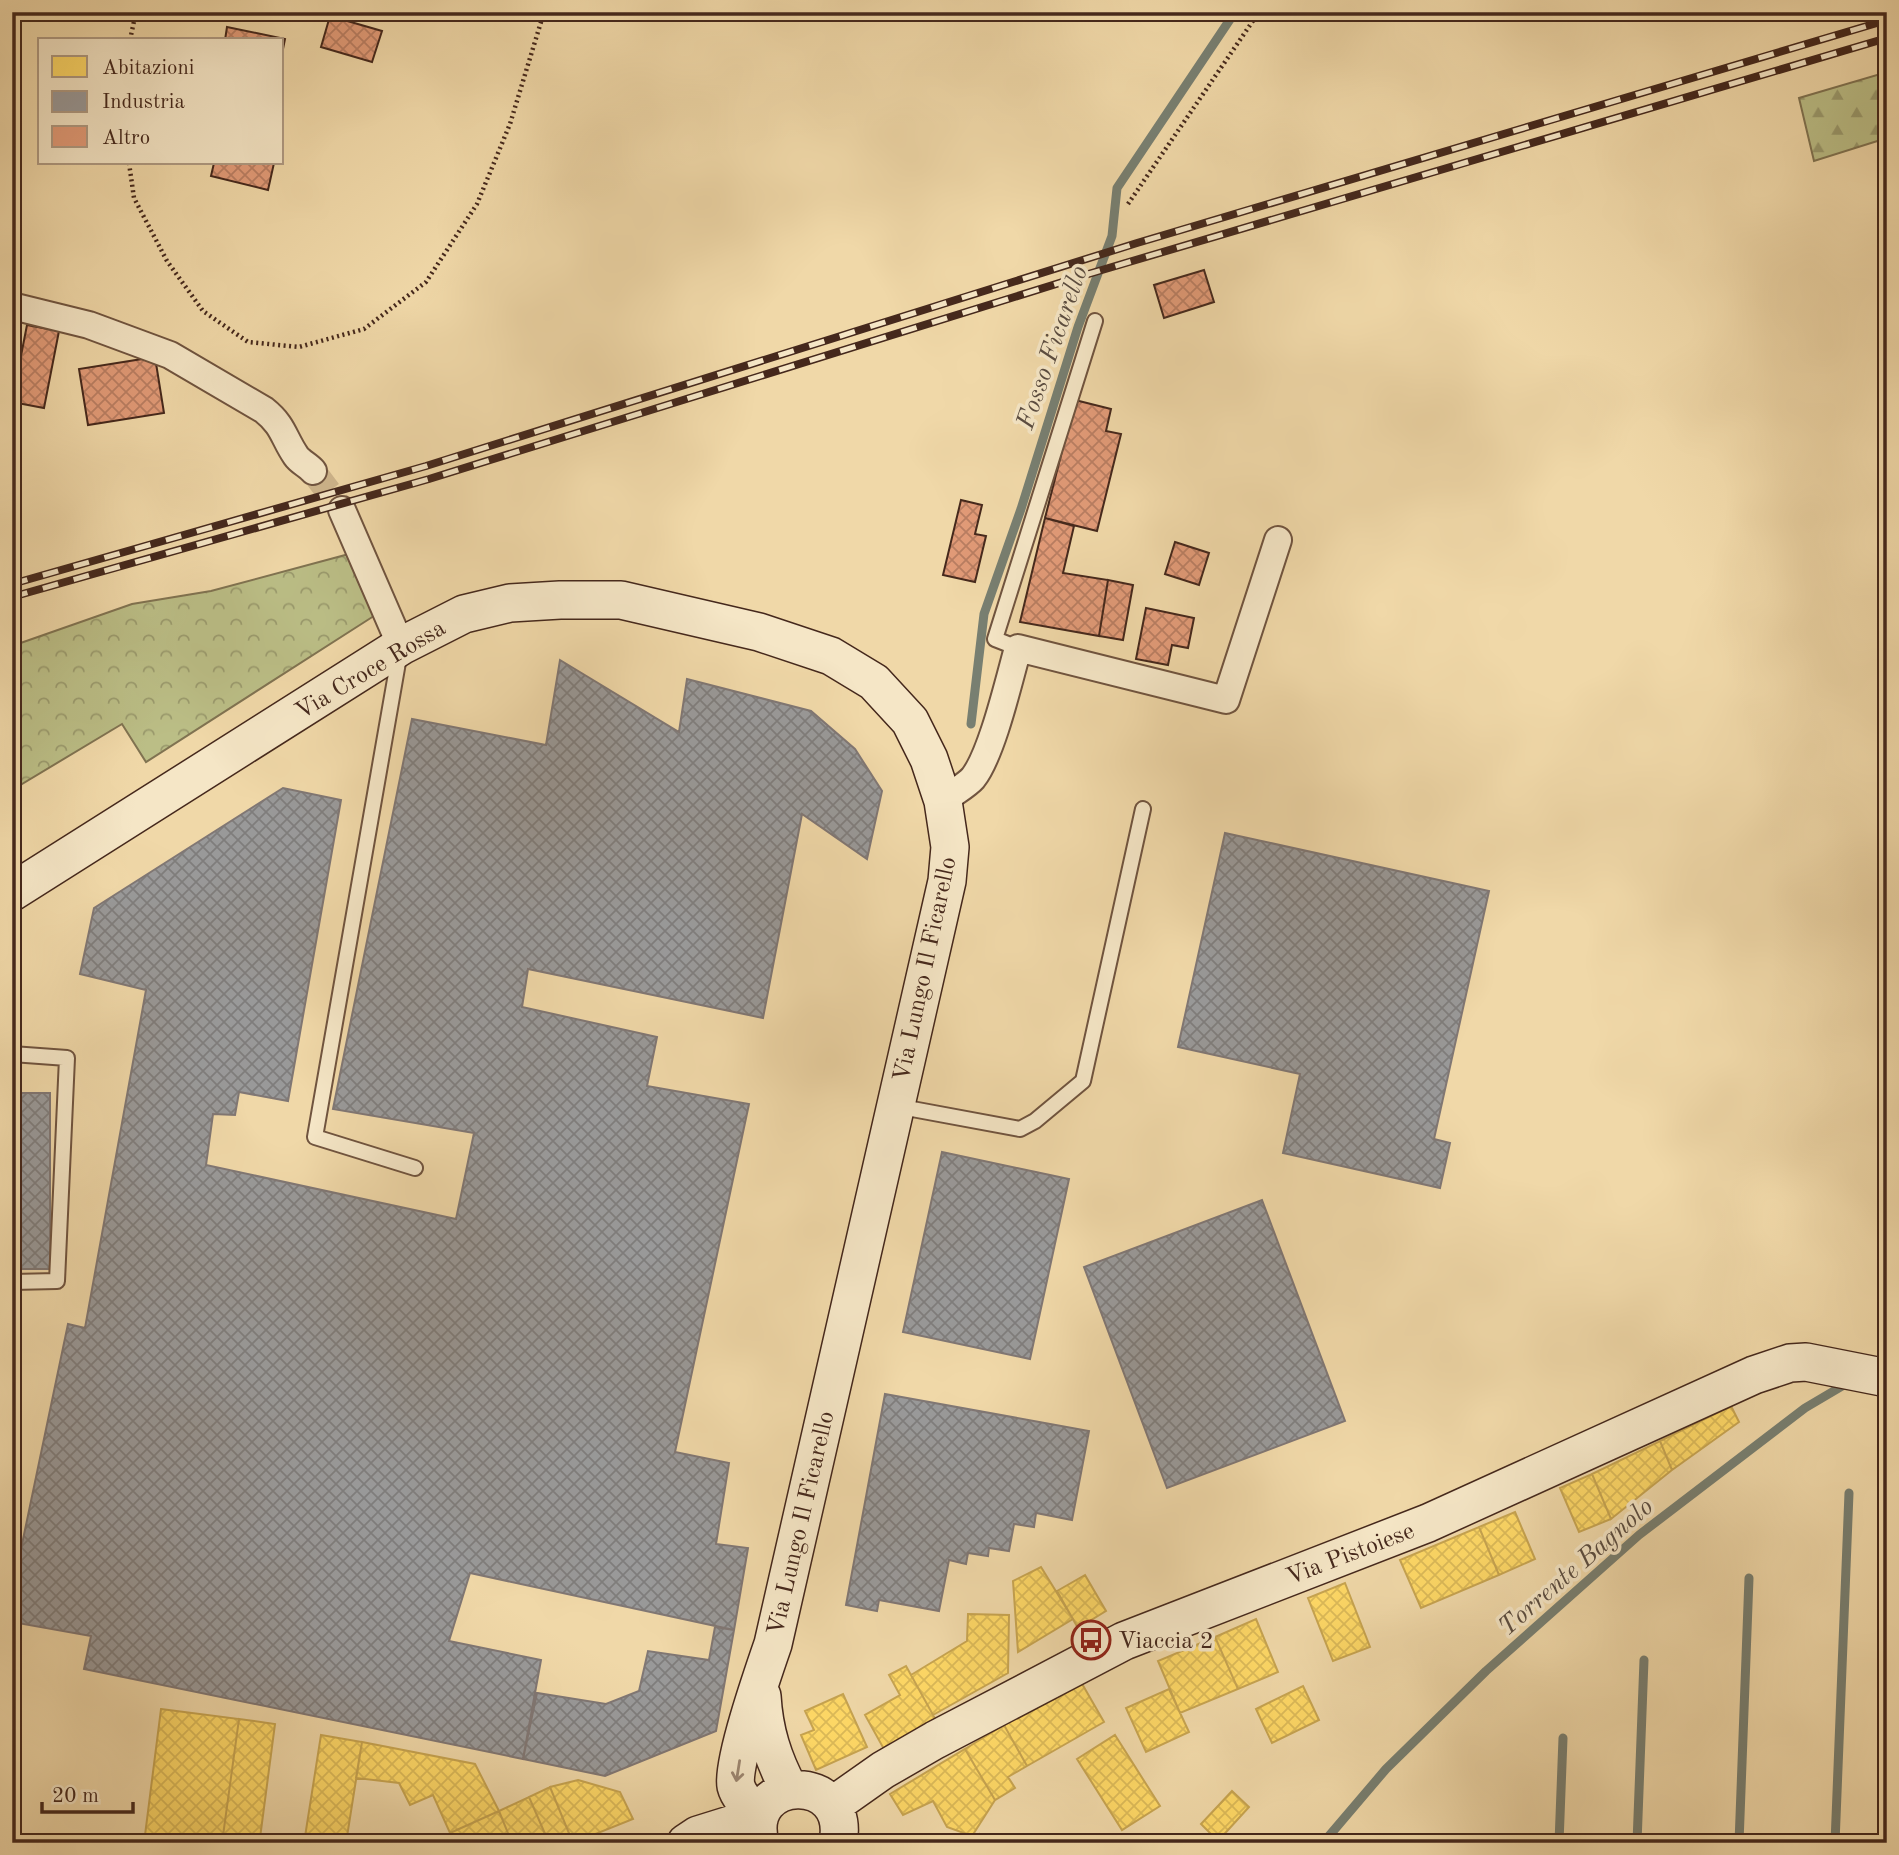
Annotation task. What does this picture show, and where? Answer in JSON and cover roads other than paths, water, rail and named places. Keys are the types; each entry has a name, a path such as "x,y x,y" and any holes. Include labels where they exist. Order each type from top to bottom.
{"street":[{"path":"12,306 89,326 170,355 264,410 284,430 298,459 307,463 313,471"},
{"path":"342,510 401,646"},
{"path":"943,801 971,781 978,770 1018,648 1226,700 1278,540"},
{"name":"Via Croce Rossa","path":"12,892 401,646 464,614 510,603 621,600 760,632 831,656 874,682 910,721 929,759 943,801"},
{"name":"Via Lungo Il Ficarello","path":"760,1829 741,1797 736,1785 736,1772 773,1644 947,881 950,847 943,801"},
{"name":"Via Pistoiese","path":"832,1806 883,1770 925,1746 1124,1641 1428,1523 1754,1375 1790,1363 1806,1362 1885,1378"},
{"name":"Via Lungo Il Ficarello","path":"761,1681 767,1737 789,1789"},
{"path":"686,1843 698,1836 760,1829 766,1805 776,1795 789,1789 804,1789 818,1793 832,1806 838,1818 838,1843"}],"lane":[{"path":"1018,648 995,639 1095,321"},
{"path":"401,646 315,1137 415,1168"},
{"path":"895,1105 1020,1129 1035,1121 1083,1081 1143,809"},
{"path":"12,1054 66,1058 57,1281 12,1282"}],"waterway":[{"name":"Fosso Ficarello","path":"971,724 984,614 1021,509 1078,327 1112,236 1117,188 1235,12"},
{"name":"Torrente Bagnolo","path":"1323,1843 1386,1769 1486,1671 1639,1535 1805,1408 1849,1382"},
{"path":"1835,1843 1849,1493"},
{"path":"1739,1843 1749,1578"},
{"path":"1637,1843 1644,1660"},
{"path":"1559,1843 1563,1738"}],"tunnel":[{"path":"313,471 342,510"}],"railway":[{"path":"12,584 426,466 1137,243 1887,20"},
{"path":"12,597 429,479 1085,275 1887,38"}],"place":[{"name":"Viaccia 2","path":"1091,1640"}]}
